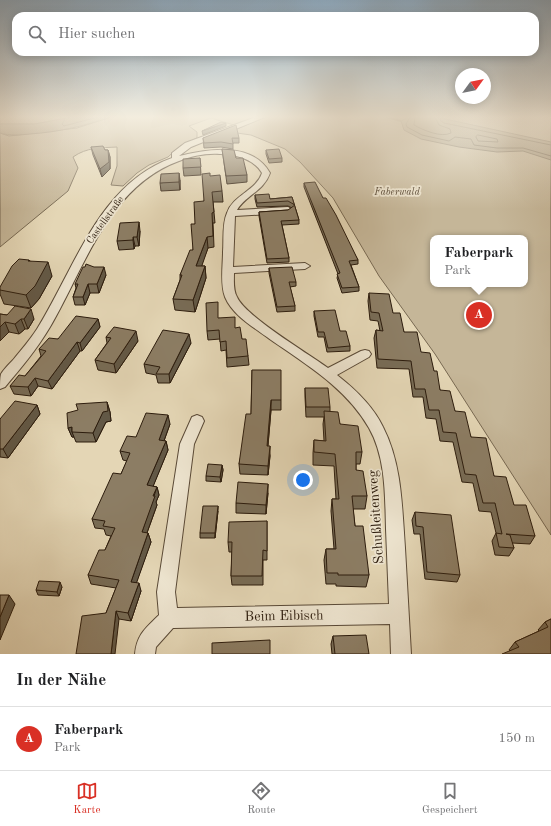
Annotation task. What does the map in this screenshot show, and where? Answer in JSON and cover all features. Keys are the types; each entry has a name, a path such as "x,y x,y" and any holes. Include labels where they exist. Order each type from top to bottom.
{"street":[{"name":"Castellstraße","path":"0,384 43,328 85,247 126,191 144,174 157,166 176,158 175,155 185,148"},
{"path":"176,158 203,152 224,152 260,163 266,173 265,178 237,202 231,213"},
{"path":"231,213 288,210"},
{"name":"Schußleitenweg","path":"231,213 228,270 230,294 236,305 250,319 328,374 349,391 362,406 373,423 383,444 393,487 401,654"},
{"path":"228,270 305,266"},
{"path":"328,374 365,354"},
{"path":"145,654 146,643 169,618 166,592 187,444 197,421"},
{"name":"Beim Eibisch","path":"169,618 398,614"}],"green space":[{"path":"0,148 111,148 84,151 73,157 78,168 68,191 0,247"},
{"path":"117,148 178,148 168,157 149,165 137,173 123,186 111,185 117,166"},
{"name":"Faberwald","path":"281,148 551,148 551,535 435,354 379,276 333,198 300,162"}],"water":[{"path":"463,148 551,148 551,160 523,151 497,152"}],"building":[{"path":"91,148 104,148 105,150 108,150 109,162 100,169"},
{"path":"222,149 234,150 236,158 243,158 247,175 226,176"},
{"path":"279,149 282,158 269,159 266,150"},
{"path":"200,158 201,167 183,168 183,159"},
{"path":"179,173 179,182 160,183 161,174"},
{"path":"210,173 210,176 220,175 222,191 212,192 214,212 212,213 213,236 207,237 196,266 205,266 193,300 173,299 182,275 180,275 190,250 193,250 191,224 195,224 194,202 204,201 202,174"},
{"path":"315,182 323,198 326,198 336,215 358,260 349,261 359,287 342,288 337,274 340,273 304,183"},
{"path":"269,194 270,199 292,197 294,205 288,201 257,203 255,195"},
{"path":"295,205 299,220 281,221 289,258 267,259 259,212 288,210"},
{"path":"139,222 137,237 133,237 133,240 117,241 120,223"},
{"path":"19,259 48,262 35,286 26,295 0,290 0,287 12,266"},
{"path":"86,264 94,267 104,267 97,284 88,284 83,297 73,297 78,284 75,284"},
{"path":"292,267 296,282 289,282 295,306 277,307 269,268"},
{"path":"369,293 389,294 393,313 400,313 404,332 417,332 421,352 430,353 434,371 437,371 440,390 450,391 455,411 465,412 471,437 486,438 494,476 506,477 514,505 526,505 535,536 506,534 510,535 514,548 499,547 496,533 502,534 495,503 483,503 476,475 465,474 456,433 443,432 439,410 429,410 425,389 415,389 411,361 378,359 376,330 383,331 379,313 371,312"},
{"path":"218,302 218,318 235,317 235,328 240,327 242,339 246,339 248,356 227,358 226,341 220,342 219,330 207,331 206,303"},
{"path":"15,306 31,309 24,319 21,319 15,324 5,322 0,327 0,314 7,315"},
{"path":"335,310 340,331 346,331 350,346 328,348 324,332 318,332 314,311"},
{"path":"76,316 98,319 80,343 77,342 48,381 35,378 28,387 10,386 19,375 25,376 46,351 39,349 49,338 58,339"},
{"path":"114,327 136,331 114,364 95,360 111,338 106,337"},
{"path":"163,330 189,334 169,374 156,374 160,367 144,364"},
{"path":"252,370 281,370 281,400 271,400 267,446 270,446 268,466 239,464 246,414 251,414"},
{"path":"305,388 328,388 330,407 306,407"},
{"path":"15,401 37,405 3,449 0,449 0,419"},
{"path":"107,402 108,411 103,412 93,433 72,432 72,427 68,428 67,413 78,410 76,404"},
{"path":"324,411 338,412 340,424 358,426 362,452 356,452 356,470 363,471 367,496 352,496 355,526 363,526 369,575 338,575 338,573 327,573 326,549 336,549 332,499 339,499 335,454 314,452 314,440 326,441"},
{"path":"146,413 168,415 159,440 166,441 147,485 157,487 142,532 148,533 131,582 139,583 128,613 116,611 111,654 76,654 82,616 106,613 119,580 88,575 99,550 105,550 115,528 103,526 105,521 92,519 113,473 121,474 130,453 120,451 127,436 136,437"},
{"path":"208,464 222,465 220,477 206,476"},
{"path":"238,482 268,484 266,505 236,503"},
{"path":"203,506 218,506 215,533 200,533"},
{"path":"415,512 451,515 460,575 427,572 423,527 416,526"},
{"path":"267,521 267,551 263,550 262,576 231,576 232,542 228,542 229,522"},
{"path":"39,581 60,582 57,592 36,590"},
{"path":"0,595 9,595 0,617"},
{"path":"551,619 551,654 502,654 519,647 515,642 548,627 545,622"},
{"path":"366,635 369,654 335,654 333,636"},
{"path":"270,640 270,654 212,654 212,643"}],"place":[{"name":"Faberpark","path":"479,315"}]}
